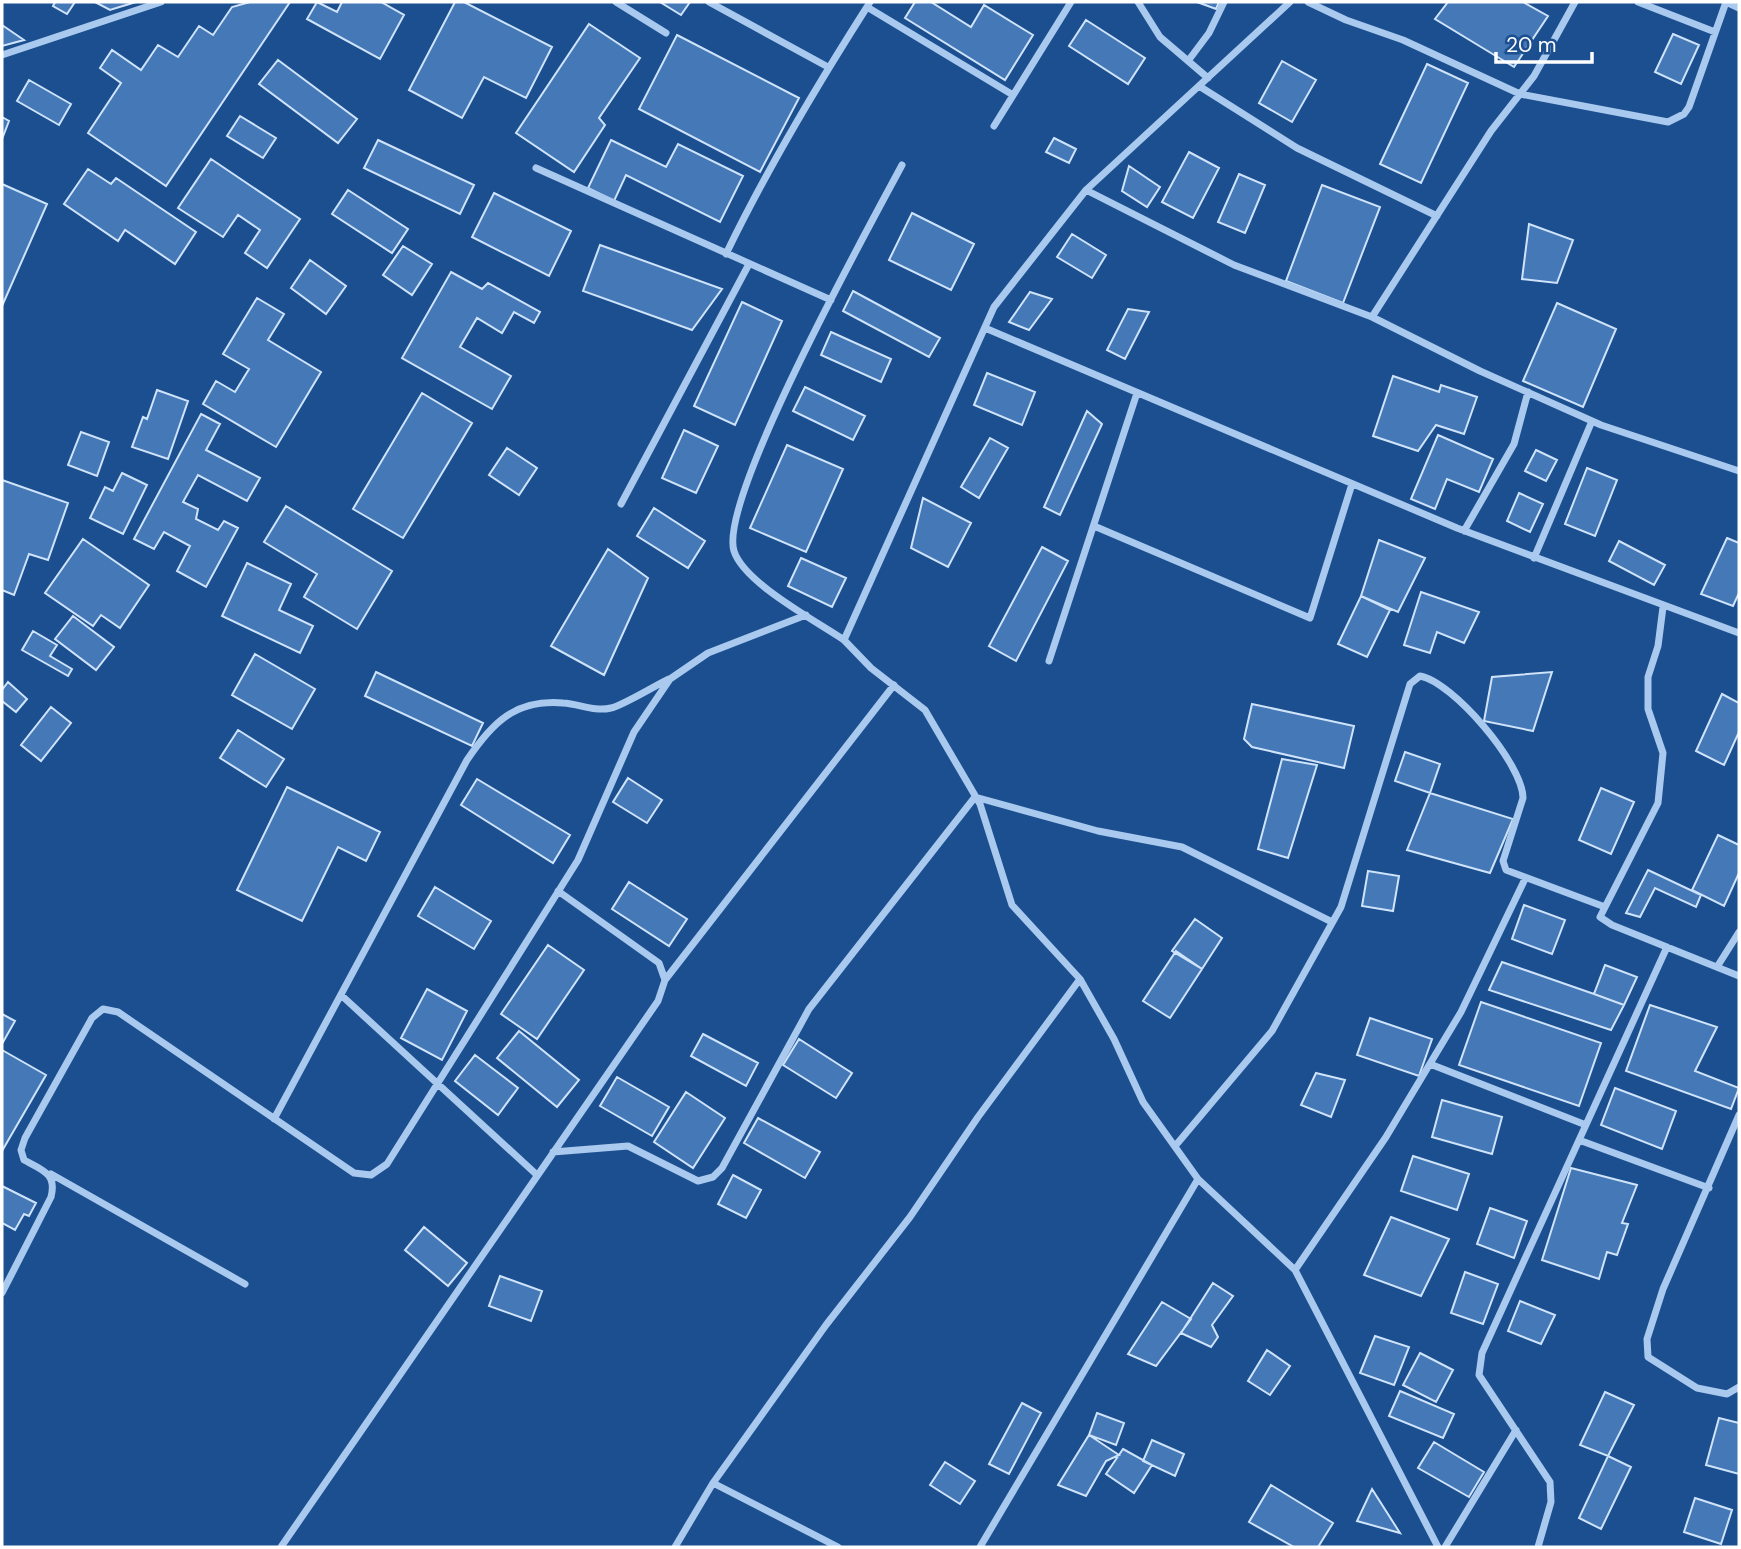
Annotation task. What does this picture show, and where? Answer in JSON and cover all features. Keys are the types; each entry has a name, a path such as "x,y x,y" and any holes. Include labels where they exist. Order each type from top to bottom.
{"street":[{"path":"616,2 666,33"},
{"path":"709,2 828,67"},
{"path":"994,126 1071,2"},
{"path":"1138,2 1160,37 1208,78"},
{"path":"1188,61 1209,33 1224,2"},
{"path":"844,640 994,307 1086,190 1290,2"},
{"path":"1308,2 1346,20 1403,40 1520,94 1668,122 1689,107 1726,2 1739,8"},
{"path":"1372,317 1491,131 1534,76 1575,2"},
{"path":"1638,2 1715,32"},
{"path":"2,55 157,3"},
{"path":"726,254 745,214 828,67 869,4 1013,95"},
{"path":"1199,86 1297,148 1437,216"},
{"path":"902,165 831,299 744,486 732,533 734,553 769,593 844,640 871,668 925,710 975,797 1012,905 1080,979 1114,1039 1143,1102 1198,1179 1295,1270 1438,1547"},
{"path":"536,168 831,299"},
{"path":"1086,190 1234,265 1372,317 1592,421 1739,471"},
{"path":"621,504 748,264"},
{"path":"985,328 1464,531 1739,634"},
{"path":"1464,531 1514,444 1528,392"},
{"path":"1049,661 1137,393"},
{"path":"1534,558 1592,421"},
{"path":"1094,526 1310,618 1352,484"},
{"path":"1663,607 1658,646 1648,677 1648,709 1663,753 1658,803 1600,917 1612,925 1739,976"},
{"path":"274,1119 467,760 493,723 529,705 563,703 596,709 614,708 670,679 708,653 806,615"},
{"path":"1176,1145 1272,1031 1340,907 1410,684 1420,676 1428,677 1459,698 1503,753 1523,789 1523,798 1503,861 1510,874 1605,907"},
{"path":"245,1284 24,1160 21,1150 24,1138 92,1018 103,1009 117,1012 354,1173 371,1175 387,1164 578,860 634,732 670,679"},
{"path":"281,1547 658,1001 665,980 894,685"},
{"path":"975,797 1098,831 1182,846 1332,922"},
{"path":"553,1152 628,1146 698,1181 713,1177 722,1168 810,1009 975,797"},
{"path":"1295,1270 1386,1137 1461,1012 1525,879"},
{"path":"558,891 659,963 665,980"},
{"path":"1717,967 1739,932"},
{"path":"1538,1547 1551,1502 1550,1482 1479,1375 1482,1353 1667,947"},
{"path":"675,1547 713,1483 1080,979"},
{"path":"341,995 537,1175"},
{"path":"1430,1064 1586,1125"},
{"path":"1739,1115 1663,1289 1647,1339 1648,1357 1698,1388 1727,1394 1739,1387"},
{"path":"1579,1140 1709,1188"},
{"path":"2,1293 51,1197 55,1184 50,1174"},
{"path":"980,1547 1198,1179"},
{"path":"1446,1547 1516,1430"},
{"path":"713,1483 838,1547"}],"building":[{"path":"55,2 75,2 67,14 53,6"},
{"path":"95,2 136,2 110,10"},
{"path":"250,2 290,2 166,186 88,133 121,83 100,68 112,50 141,70 158,45 178,57 199,26 213,35 232,7"},
{"path":"317,2 337,12 342,2 381,2 404,15 380,59 307,19"},
{"path":"455,2 464,2 552,47 526,98 484,77 462,118 409,90"},
{"path":"660,2 690,2 681,15"},
{"path":"915,2 931,2 971,27 984,5 1033,35 1005,80 905,18"},
{"path":"1197,2 1219,2 1216,9"},
{"path":"1448,2 1523,2 1548,16 1514,67 1435,19"},
{"path":"1086,20 1145,58 1128,84 1069,46"},
{"path":"589,24 640,58 599,118 605,125 574,172 516,133"},
{"path":"2,25 24,40 2,46"},
{"path":"1673,34 1699,45 1681,84 1655,72"},
{"path":"677,35 799,98 760,172 639,109"},
{"path":"278,60 357,119 338,143 259,84"},
{"path":"1282,61 1316,80 1292,122 1259,103"},
{"path":"1427,64 1468,83 1421,183 1380,164"},
{"path":"29,80 71,104 59,125 17,101"},
{"path":"240,116 276,138 263,158 227,136"},
{"path":"2,117 9,121 2,139"},
{"path":"1054,138 1076,149 1069,163 1046,152"},
{"path":"378,140 474,185 460,214 364,168"},
{"path":"611,140 666,167 678,144 743,176 720,222 626,175 614,201 588,188"},
{"path":"1189,152 1219,168 1193,218 1162,202"},
{"path":"211,159 300,219 267,268 245,253 260,230 238,215 223,237 178,208"},
{"path":"1129,166 1160,187 1147,207 1122,191"},
{"path":"88,169 111,184 116,178 196,232 175,264 125,230 118,241 64,204"},
{"path":"1239,174 1265,185 1245,233 1218,222"},
{"path":"2,184 47,204 2,306"},
{"path":"1322,185 1380,207 1343,303 1286,281"},
{"path":"348,190 408,229 392,253 332,214"},
{"path":"494,193 571,231 549,276 472,237"},
{"path":"912,213 974,244 951,290 889,260"},
{"path":"1529,224 1573,240 1557,283 1522,279"},
{"path":"1072,234 1106,255 1092,278 1057,257"},
{"path":"600,245 722,289 692,330 583,291"},
{"path":"403,246 432,264 412,295 383,275"},
{"path":"310,260 346,286 326,314 291,288"},
{"path":"451,272 482,289 488,283 540,312 534,323 514,312 502,333 477,318 460,347 511,376 492,409 402,358"},
{"path":"853,291 940,338 929,357 843,311"},
{"path":"1030,292 1052,299 1029,330 1009,322"},
{"path":"257,298 284,314 268,340 321,372 276,447 203,404 216,381 235,392 249,369 223,354"},
{"path":"742,302 782,321 735,425 694,406"},
{"path":"1557,303 1616,329 1583,407 1523,381"},
{"path":"1128,309 1149,312 1125,359 1107,350"},
{"path":"831,332 891,359 881,382 821,355"},
{"path":"987,373 1035,392 1022,425 974,405"},
{"path":"1393,376 1439,392 1441,385 1477,397 1464,434 1436,425 1418,451 1373,436"},
{"path":"805,387 865,416 853,440 793,411"},
{"path":"157,390 188,401 168,459 132,447 143,417 147,419"},
{"path":"422,393 472,423 403,538 353,509"},
{"path":"1087,411 1102,424 1060,515 1044,507"},
{"path":"201,414 220,424 206,450 260,478 247,501 198,475 183,502 198,509 196,519 218,530 224,521 238,528 206,587 177,571 190,546 164,532 154,549 134,539"},
{"path":"684,430 718,446 696,493 662,478"},
{"path":"81,432 109,442 97,476 68,465"},
{"path":"1438,435 1493,459 1479,492 1447,479 1435,509 1411,499"},
{"path":"990,438 1008,448 979,498 961,487"},
{"path":"787,445 843,469 806,552 750,528"},
{"path":"507,448 537,468 519,495 489,475"},
{"path":"1536,450 1557,460 1546,481 1525,471"},
{"path":"1587,468 1617,480 1595,536 1565,524"},
{"path":"122,473 147,485 123,534 90,518 105,487 113,491"},
{"path":"2,480 68,503 48,560 29,554 14,595 2,590"},
{"path":"1519,493 1543,504 1530,532 1507,521"},
{"path":"923,498 971,523 948,567 911,548"},
{"path":"286,506 392,571 357,629 304,597 317,574 264,542"},
{"path":"654,508 705,541 688,568 637,536"},
{"path":"1727,538 1739,543 1739,593 1733,606 1701,594"},
{"path":"83,539 149,585 120,628 101,615 93,626 45,593"},
{"path":"1379,540 1425,558 1398,612 1361,596"},
{"path":"1619,541 1665,565 1654,585 1609,561"},
{"path":"1042,547 1068,561 1016,661 989,646"},
{"path":"608,549 648,578 604,675 551,646"},
{"path":"801,558 846,578 832,607 788,586"},
{"path":"247,563 291,584 279,610 313,626 300,653 222,616"},
{"path":"1421,592 1479,612 1464,643 1437,632 1430,653 1404,645"},
{"path":"1361,596 1390,610 1367,657 1338,644"},
{"path":"73,616 114,647 96,670 55,639"},
{"path":"33,631 57,645 50,656 72,669 68,676 22,650"},
{"path":"255,654 315,689 292,729 232,695"},
{"path":"376,672 483,723 472,746 365,696"},
{"path":"1552,672 1533,731 1484,721 1492,677"},
{"path":"8,682 27,699 16,712 2,701 2,690"},
{"path":"1722,694 1739,703 1739,732 1724,765 1696,751"},
{"path":"1252,704 1354,726 1344,768 1252,747 1244,739"},
{"path":"51,707 71,723 41,761 21,745"},
{"path":"238,730 284,759 266,787 220,758"},
{"path":"1405,752 1440,764 1430,793 1395,781"},
{"path":"1282,759 1317,765 1288,858 1258,849"},
{"path":"628,778 662,800 647,823 613,802"},
{"path":"477,779 570,835 553,863 461,805"},
{"path":"287,787 380,832 366,861 338,847 302,921 237,890"},
{"path":"1601,788 1634,802 1611,854 1579,840"},
{"path":"1430,793 1513,819 1490,873 1407,850"},
{"path":"1718,835 1739,845 1739,873 1724,906 1692,890"},
{"path":"1648,870 1701,895 1696,907 1655,888 1640,917 1626,913"},
{"path":"1368,871 1399,876 1393,911 1362,906"},
{"path":"629,882 687,919 669,946 612,909"},
{"path":"435,887 491,921 474,949 418,916"},
{"path":"1524,905 1565,920 1552,954 1512,939"},
{"path":"1195,919 1222,938 1202,969 1172,951"},
{"path":"548,945 584,970 537,1039 501,1014"},
{"path":"1176,951 1202,969 1170,1018 1143,1001"},
{"path":"1502,962 1624,1005 1611,1030 1489,990"},
{"path":"1605,965 1637,977 1624,1005 1594,994"},
{"path":"427,989 467,1011 442,1060 401,1038"},
{"path":"1481,1002 1601,1043 1579,1106 1459,1065"},
{"path":"1650,1005 1717,1027 1695,1071 1739,1088 1731,1109 1626,1071"},
{"path":"2,1014 15,1021 2,1044"},
{"path":"1370,1018 1432,1039 1419,1076 1357,1055"},
{"path":"519,1031 579,1080 557,1107 497,1058"},
{"path":"703,1034 758,1063 746,1086 691,1056"},
{"path":"799,1039 852,1073 836,1098 783,1065"},
{"path":"2,1050 46,1075 2,1151"},
{"path":"475,1055 518,1088 498,1115 455,1081"},
{"path":"1316,1073 1345,1080 1331,1117 1301,1105"},
{"path":"617,1077 669,1107 652,1136 600,1106"},
{"path":"1615,1088 1676,1111 1662,1149 1601,1125"},
{"path":"686,1092 725,1118 693,1168 654,1142"},
{"path":"1442,1100 1502,1117 1492,1154 1432,1137"},
{"path":"758,1118 820,1152 805,1178 744,1143"},
{"path":"1413,1156 1469,1174 1457,1210 1401,1191"},
{"path":"1571,1168 1637,1185 1622,1223 1628,1224 1617,1255 1607,1252 1599,1279 1542,1260"},
{"path":"733,1175 761,1190 746,1218 718,1204"},
{"path":"2,1186 36,1203 29,1216 24,1214 15,1230 2,1223"},
{"path":"1490,1208 1527,1221 1514,1258 1477,1244"},
{"path":"1391,1217 1449,1239 1421,1296 1364,1275"},
{"path":"424,1227 467,1263 448,1286 405,1250"},
{"path":"1465,1272 1498,1284 1483,1324 1451,1313"},
{"path":"500,1276 542,1291 531,1321 489,1306"},
{"path":"1213,1283 1233,1296 1212,1325 1218,1337 1211,1347 1181,1333"},
{"path":"1520,1301 1555,1315 1541,1344 1508,1331"},
{"path":"1162,1302 1191,1319 1156,1366 1128,1354"},
{"path":"1375,1336 1409,1347 1394,1385 1360,1373"},
{"path":"1267,1350 1290,1366 1270,1395 1248,1381"},
{"path":"1420,1353 1453,1370 1436,1402 1403,1385"},
{"path":"1400,1391 1454,1414 1443,1438 1389,1416"},
{"path":"1605,1392 1634,1405 1608,1456 1580,1445"},
{"path":"1022,1403 1041,1413 1009,1474 989,1464"},
{"path":"1097,1413 1124,1423 1116,1445 1089,1435"},
{"path":"1719,1418 1739,1423 1739,1474 1706,1465"},
{"path":"1089,1435 1119,1455 1106,1461 1086,1496 1058,1485"},
{"path":"1152,1440 1184,1454 1175,1476 1143,1461"},
{"path":"1434,1442 1484,1472 1469,1497 1418,1468"},
{"path":"1123,1449 1152,1465 1134,1493 1106,1474"},
{"path":"1608,1456 1631,1467 1601,1529 1579,1518"},
{"path":"945,1462 975,1481 960,1504 930,1485"},
{"path":"1271,1485 1333,1523 1318,1547 1294,1547 1249,1522"},
{"path":"1372,1489 1400,1533 1357,1521"},
{"path":"1695,1498 1732,1510 1721,1544 1684,1532"}]}
